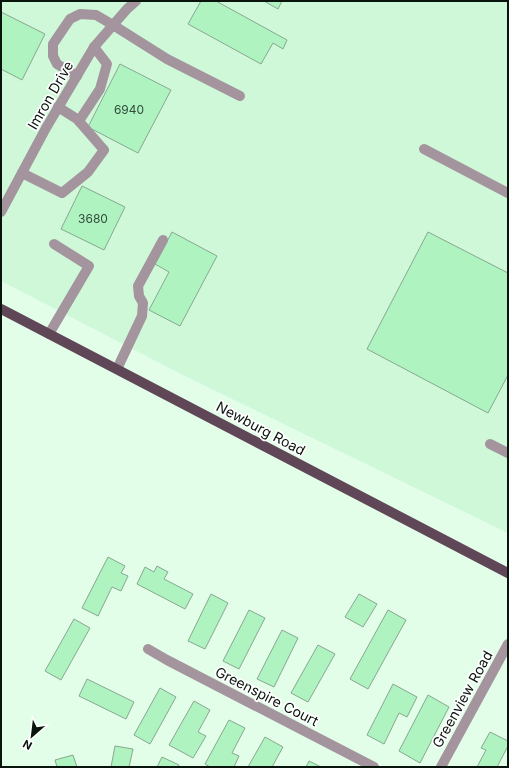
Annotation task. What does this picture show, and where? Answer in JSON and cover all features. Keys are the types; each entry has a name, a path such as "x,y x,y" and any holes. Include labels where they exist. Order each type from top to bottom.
{"main road":[{"name":"Newburg Road","path":"1,309 508,573"}],"street":[{"name":"Imron Drive","path":"1,212 46,128 94,46 136,1"},
{"path":"77,76 57,64 53,56 53,44 70,19 80,14 96,15 167,59 240,96"},
{"path":"79,121 100,89 107,64 94,46"},
{"path":"22,173 62,193 88,172 104,150 77,119 58,107"},
{"path":"424,149 508,193"},
{"path":"117,369 142,316 143,303 139,296 138,286 163,240"},
{"path":"49,334 90,266 54,244"},
{"path":"490,444 508,453"},
{"name":"Greenview Road","path":"441,767 508,644"},
{"name":"Greenspire Court","path":"148,649 374,767"}],"shaded area":[{"path":"1,1 508,1 508,533 185,376 1,281"}],"building":[{"path":"201,1 216,1 287,40 283,49 273,43 261,64 188,24"},
{"path":"264,1 282,1 278,9"},
{"path":"1,12 45,34 22,80 1,69"},
{"path":"120,64 171,90 138,153 88,127"},
{"path":"82,186 125,207 104,250 61,229"},
{"path":"172,232 217,256 180,326 149,310 169,272 155,264"},
{"path":"428,232 508,273 508,375 488,413 367,349"},
{"path":"108,557 125,566 121,573 128,576 121,591 112,587 98,616 82,608"},
{"path":"157,566 168,572 164,579 193,594 185,609 137,584 145,567 154,572"},
{"path":"211,594 228,603 205,649 188,641"},
{"path":"359,594 377,604 363,627 345,617"},
{"path":"249,610 265,618 239,669 223,661"},
{"path":"388,610 406,620 368,689 350,679"},
{"path":"74,619 90,628 61,680 45,671"},
{"path":"282,630 298,638 274,687 257,679"},
{"path":"318,645 335,654 308,702 291,693"},
{"path":"87,679 134,702 126,719 79,696"},
{"path":"393,684 417,697 407,717 399,713 384,744 367,735"},
{"path":"160,688 176,697 150,744 134,735"},
{"path":"428,695 449,707 420,763 399,751"},
{"path":"194,701 210,710 198,732 206,736 193,758 169,745"},
{"path":"229,720 245,728 232,753 239,756 234,767 210,767 205,764"},
{"path":"490,732 508,741 508,746 497,767 477,767 486,750 481,748"},
{"path":"265,737 283,747 272,767 248,767"},
{"path":"115,746 133,749 129,767 111,767"},
{"path":"73,755 77,767 57,767 55,760"},
{"path":"162,757 179,765 178,767 157,767"},
{"path":"309,761 321,767 306,767"}]}
